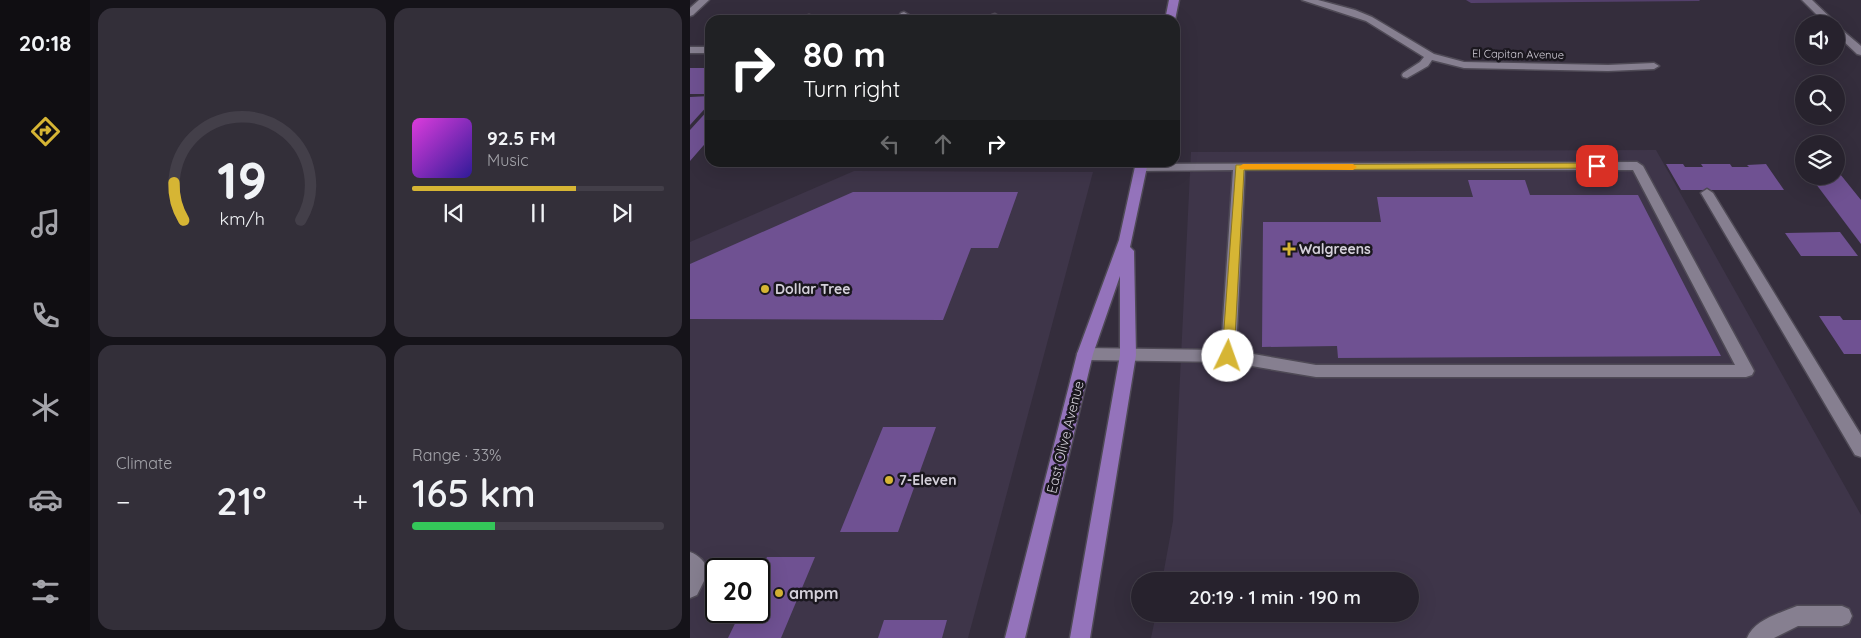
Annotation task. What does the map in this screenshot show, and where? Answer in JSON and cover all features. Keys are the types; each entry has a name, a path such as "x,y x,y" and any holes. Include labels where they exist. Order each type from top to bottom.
{"main road":[{"path":"1171,15 1174,0"},
{"name":"East Olive Avenue","path":"1015,638 1085,354 1126,240 1141,167"},
{"name":"East Olive Avenue","path":"1080,638 1128,355 1126,240"}],"street":[{"path":"690,13 704,0"},
{"name":"El Capitan Avenue","path":"1307,0 1352,12 1369,19 1430,56 1464,66 1608,68 1654,66"},
{"path":"1808,0 1823,15"},
{"path":"1845,37 1861,52"},
{"path":"690,50 705,50"},
{"path":"1407,75 1424,64 1430,56"},
{"path":"1085,354 1228,356 1316,371 1746,371 1637,166 1180,166"},
{"path":"1228,356 1239,167"},
{"path":"1707,193 1861,450"},
{"path":"690,561 699,571 690,588"},
{"path":"1758,638 1769,629 1798,616 1842,616"}],"shaded area":[{"path":"1466,0 1699,0 1700,1 1471,3"},
{"path":"1656,150 1861,515 1861,638 1151,638 1154,622 1419,622 1419,572 1164,572 1173,521 1191,152"},
{"path":"854,171 1093,172 968,638 690,638 690,242"}],"building":[{"path":"690,68 705,68 705,94 690,94"},
{"path":"705,96 705,108 690,125 690,97"},
{"path":"705,114 705,144 690,161 690,130"},
{"path":"1666,164 1703,167 1701,164 1730,164 1732,167 1749,167 1747,165 1766,164 1784,190 1681,190"},
{"path":"1468,180 1525,180 1530,195 1638,195 1721,356 1338,358 1337,346 1262,347 1263,222 1381,222 1377,197 1473,197"},
{"path":"1845,180 1861,200 1861,244 1817,185 1845,185"},
{"path":"853,192 1018,192 998,248 971,248 943,320 690,319 690,264"},
{"path":"1840,232 1858,256 1801,256 1785,233"},
{"path":"1819,316 1840,316 1843,320 1861,320 1861,354 1844,354"},
{"name":"7-Eleven","path":"883,427 936,427 898,532 840,532"},
{"name":"ampm","path":"815,557 781,638 728,638 735,623 770,623 770,558 767,558"},
{"path":"884,620 947,620 942,638 878,638"}],"slow traffic":[{"path":"1243,167 1353,167"}],"place":[{"name":"Walgreens","path":"1289,249"},
{"name":"Dollar Tree","path":"765,289"},
{"name":"7-Eleven","path":"889,480"},
{"name":"ampm","path":"779,593"}],"route":[{"path":"1228,356 1239,167 1597,166"}]}
